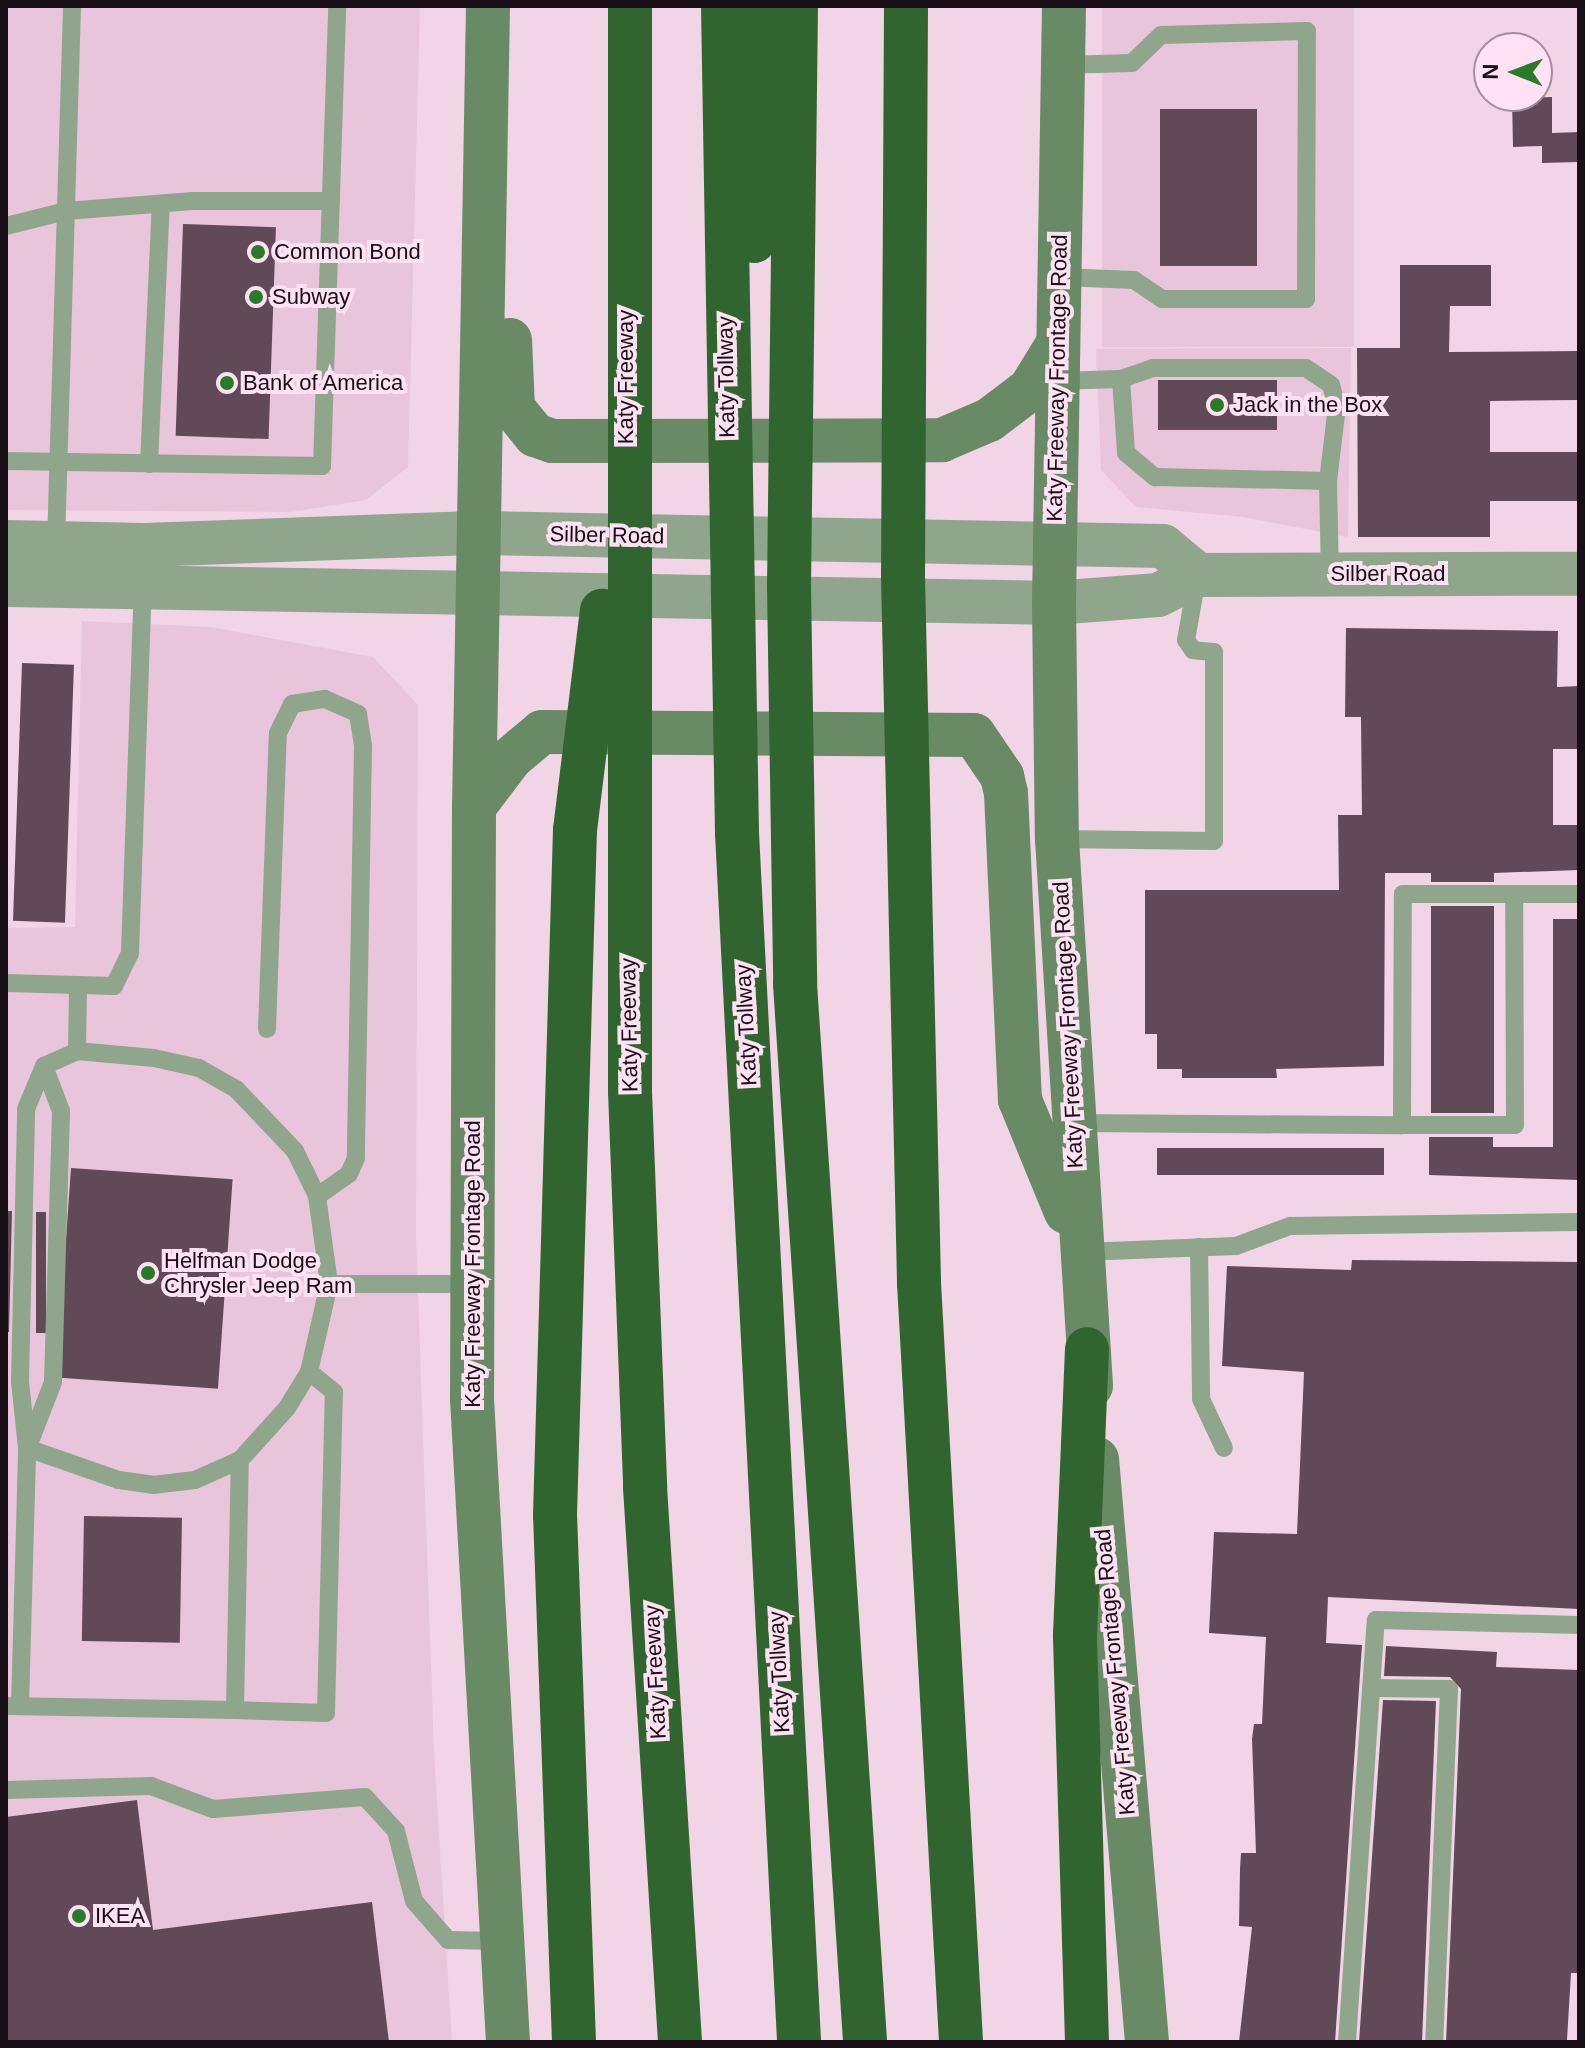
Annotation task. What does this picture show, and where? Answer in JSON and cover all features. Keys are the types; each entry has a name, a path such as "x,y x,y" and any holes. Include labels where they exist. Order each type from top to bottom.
{"highway":[{"name":"Katy Freeway","path":"630,6 625,422 627,831 637,1325 680,2042"},
{"name":"Katy Tollway","path":"723,6 756,322"},
{"path":"759,6 756,322 762,840 803,1166 865,2042"},
{"path":"756,322 796,6"},
{"path":"906,6 902,322 907,833 919,1283 961,2042"},
{"path":"574,2042 555,1515 575,830 625,422"},
{"name":"Katy Tollway","path":"762,840 765,1404 799,2042"},
{"path":"1087,1349 1075,1635 1087,2042"}],"main road":[{"name":"Katy Freeway Frontage Road","path":"488,6 474,807 472,1399 508,2042"},
{"path":"504,6 513,137 510,388 513,408 535,435 552,441 942,440 989,420 1030,389 1057,363"},
{"name":"Katy Freeway Frontage Road","path":"1064,6 1057,277 1054,603 1057,839 1087,1349 1147,2042"},
{"path":"474,807 511,758 542,732 974,735 1002,776 1006,793 1020,1100 1082,1252"}],"street":[{"name":"Silber Road","path":"6,542 479,533 1055,543 1163,546 1198,575"},
{"name":"Silber Road","path":"6,585 1054,603 1158,595 1198,575 1579,574"}],"lane":[{"path":"56,543 72,6"},
{"path":"6,461 322,466 337,6"},
{"path":"1057,277 1134,280 1162,299 1306,299 1307,31 1161,35 1132,63 1062,65"},
{"path":"6,226 66,211 161,204 331,201"},
{"path":"149,464 161,204"},
{"path":"1057,363 1121,379 1153,368 1306,368 1320,374 1337,406 1328,481 1330,574"},
{"path":"1121,379 1126,453 1155,477 1328,481"},
{"path":"1057,839 1214,841 1214,652 1193,650 1186,640 1198,575"},
{"path":"6,983 114,986 130,953 143,587"},
{"path":"267,1029 278,733 292,704 325,699 358,714 363,777 356,1158 349,1174 317,1196"},
{"path":"1402,1125 1403,894 1579,894"},
{"path":"1072,1123 1515,1125 1514,895"},
{"path":"77,1051 78,985"},
{"path":"27,1448 87,1471 153,1485 195,1480 240,1460 267,1434 309,1372 329,1284 317,1196 295,1151 236,1089 199,1068 77,1051 44,1066 26,1109 20,1381 27,1448 13,1706 326,1713 334,1392 309,1372"},
{"path":"27,1448 53,1382 61,1111 44,1066"},
{"path":"1082,1252 1236,1246 1290,1226 1579,1222"},
{"path":"1199,1247 1201,1399 1224,1448"},
{"path":"329,1284 473,1284"},
{"path":"235,1710 240,1460"},
{"path":"1347,2042 1376,1620 1579,1625"},
{"path":"1371,1688 1449,1689 1434,2042"},
{"path":"6,1790 151,1786 213,1809 365,1797 396,1831 414,1901 448,1940 502,1941"}],"shaded area":[{"path":"6,6 420,6 408,467 366,500 291,512 6,510"},
{"path":"1102,6 1354,6 1354,347 1102,347"},
{"path":"1351,348 1348,537 1243,517 1136,507 1101,470 1096,349"},
{"path":"82,621 211,627 373,657 418,705 416,1236 434,1752 452,2042 6,2042 6,928 75,927"}],"building":[{"path":"1160,109 1257,109 1257,266 1160,266"},
{"path":"1512,112 1552,112 1552,133 1579,132 1579,162 1542,163 1542,146 1513,147"},
{"path":"183,224 276,227 269,439 176,436"},
{"path":"1400,265 1491,265 1491,306 1450,306 1449,352 1579,351 1579,400 1490,401 1490,452 1579,452 1579,501 1490,501 1490,537 1358,537 1357,348 1400,348"},
{"path":"1158,380 1277,380 1277,430 1158,430"},
{"path":"1346,628 1558,631 1557,687 1579,686 1579,749 1553,749 1553,825 1579,825 1579,870 1494,873 1494,882 1431,882 1431,873 1385,873 1384,1066 1276,1069 1277,1078 1182,1078 1182,1069 1157,1069 1157,1034 1145,1034 1145,890 1339,890 1338,815 1362,815 1361,717 1345,717"},
{"path":"22,663 74,665 65,923 13,921"},
{"path":"1431,906 1494,906 1494,1113 1431,1113"},
{"path":"1553,919 1579,919 1579,1180 1429,1175 1429,1137 1493,1137 1493,1147 1553,1147"},
{"path":"1157,1148 1384,1148 1384,1175 1157,1175"},
{"name":"Helfman Dodge Chrysler Jeep Ram","path":"71,1168 233,1179 218,1389 56,1377"},
{"path":"6,1211 12,1211 9,1332 6,1332"},
{"path":"36,1212 46,1212 46,1333 36,1333"},
{"path":"1352,1260 1579,1262 1579,1609 1328,1597 1326,1643 1362,1645 1335,2042 1239,2042 1252,1927 1239,1926 1241,1853 1256,1853 1252,1739 1254,1724 1262,1724 1266,1637 1209,1633 1214,1532 1297,1534 1304,1372 1222,1366 1227,1266 1351,1270"},
{"path":"84,1516 182,1518 180,1643 82,1641"},
{"path":"1386,1646 1497,1652 1496,1667 1579,1670 1579,1973 1571,1973 1567,2040 1446,2042 1461,1689 1450,1677 1384,1676"},
{"path":"1383,1700 1436,1701 1422,2042 1359,2042"},
{"name":"IKEA","path":"137,1800 153,1930 372,1902 389,2042 6,2042 6,1817"}],"place":[{"name":"Common Bond","path":"258,252"},
{"name":"Subway","path":"256,297"},
{"name":"Bank of America","path":"227,383"},
{"name":"Jack in the Box","path":"1217,405"},
{"name":"Helfman Dodge Chrysler Jeep Ram","path":"148,1273"},
{"name":"IKEA","path":"79,1916"}]}
